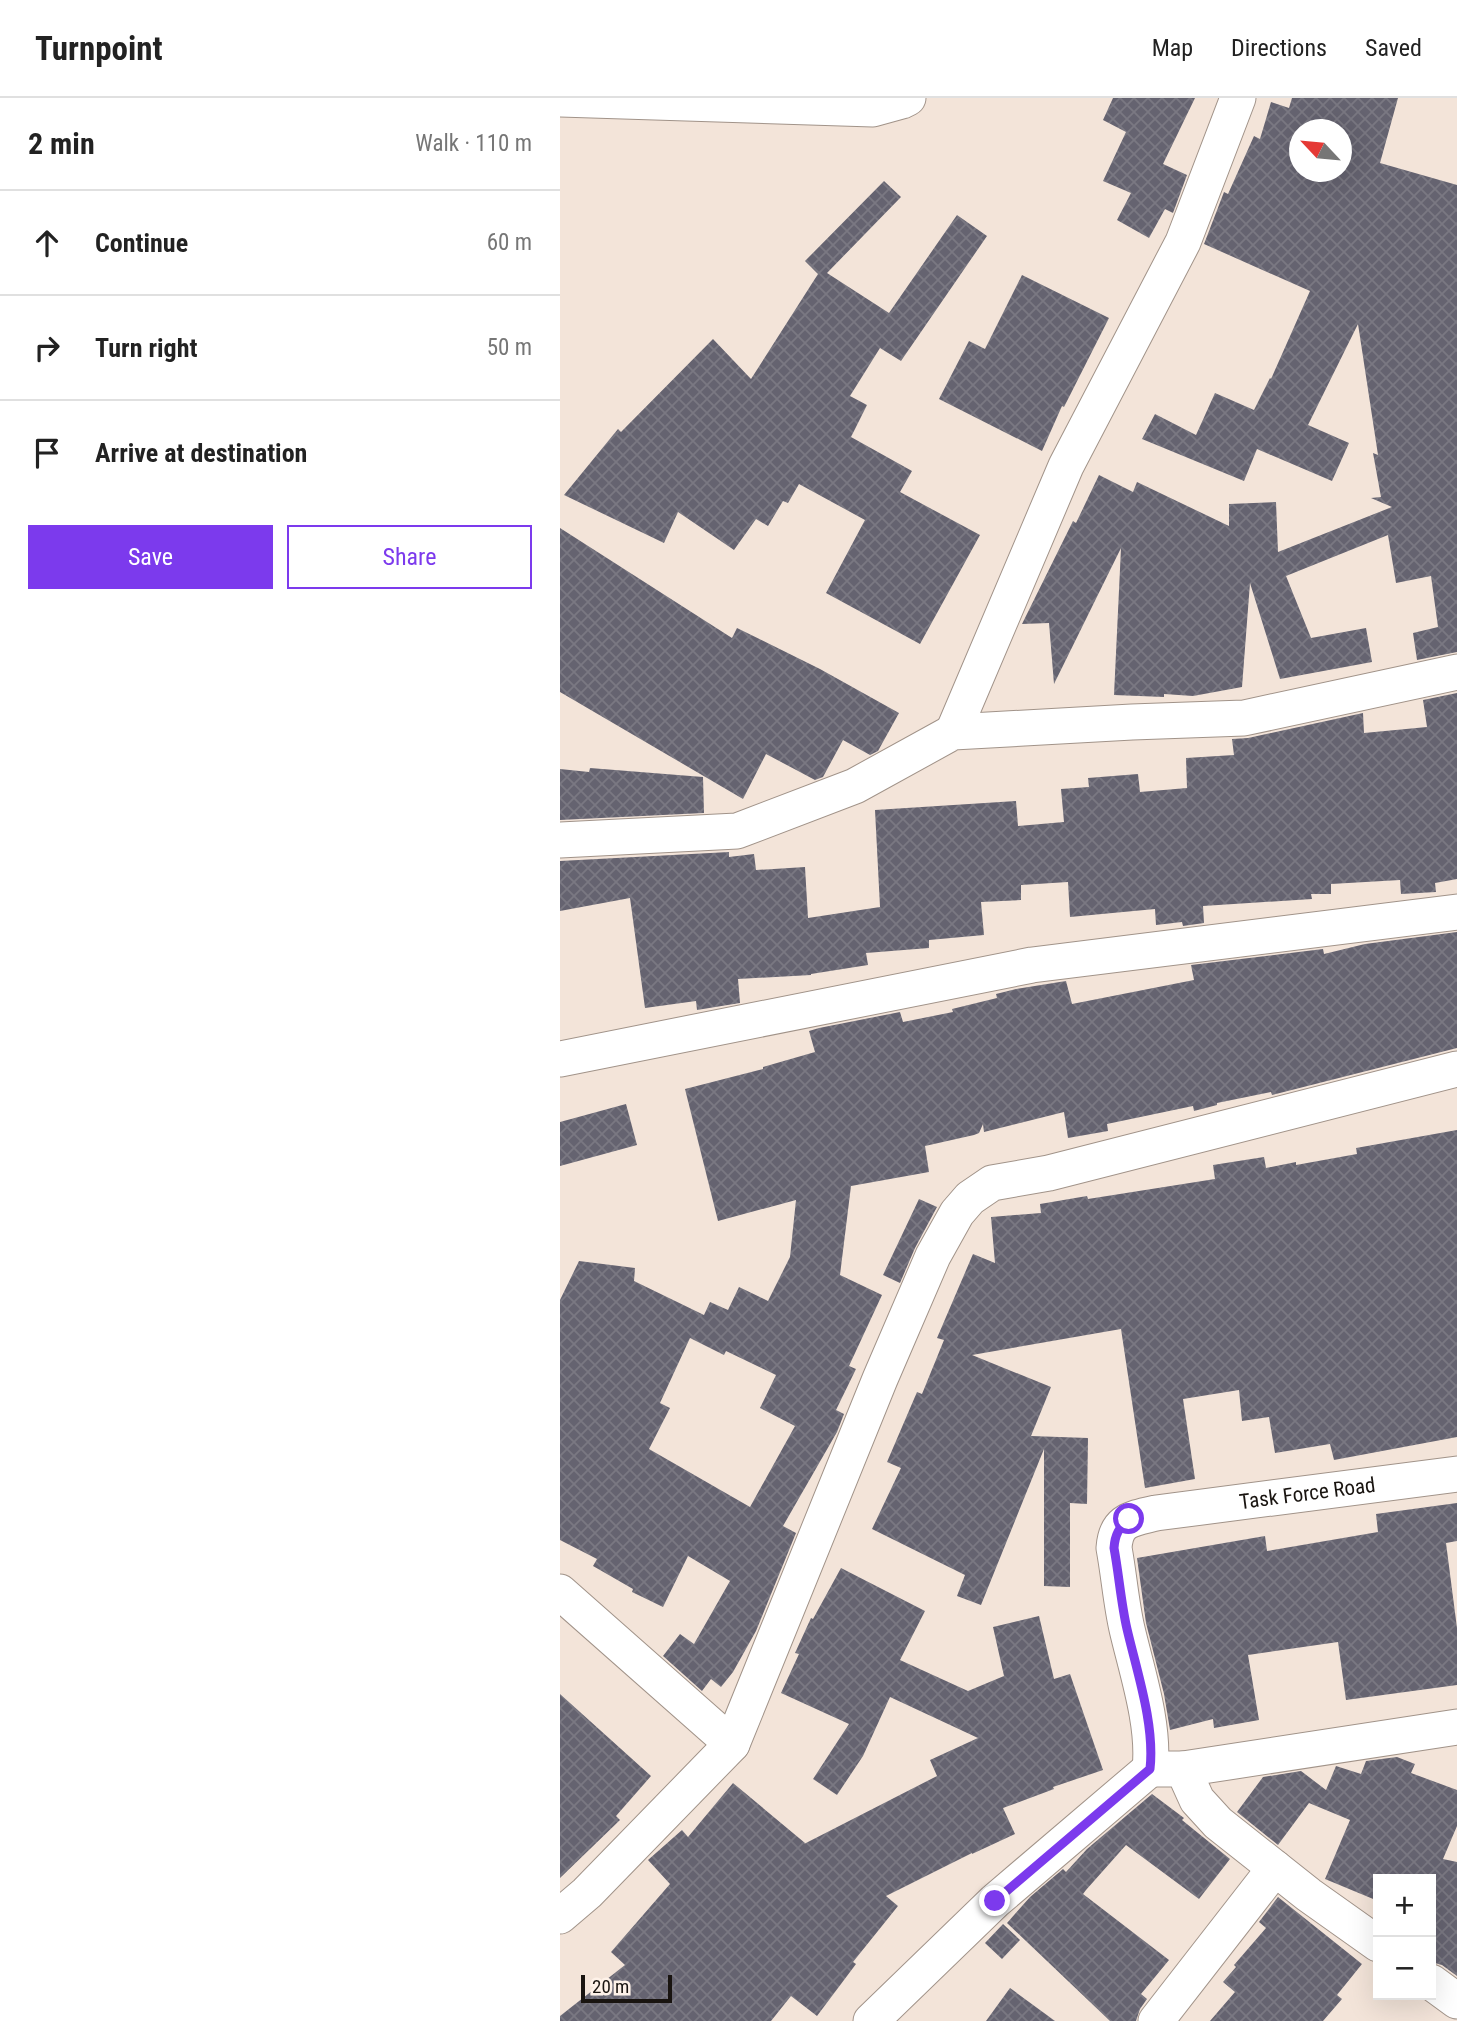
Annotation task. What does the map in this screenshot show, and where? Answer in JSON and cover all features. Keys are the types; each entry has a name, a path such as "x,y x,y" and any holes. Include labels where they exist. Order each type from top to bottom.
{"street":[{"path":"560,99 873,109 908,98"},
{"path":"953,732 1066,466 1183,242 1238,98"},
{"path":"560,840 737,831 855,786 953,732 1244,718 1457,672"},
{"path":"560,1059 1032,965 1457,912"},
{"path":"560,1916 587,1893 732,1744 880,1379 933,1256 957,1213 970,1198 992,1183 1049,1173 1457,1069"},
{"name":"Task Force Road","path":"1167,1769 1152,1751 1126,1626 1114,1548 1115,1536 1120,1527 1129,1519 1156,1513 1457,1474"},
{"path":"560,1592 732,1744"},
{"path":"871,2021 995,1901 1167,1769 1457,1727"},
{"path":"1167,1769 1218,1823 1309,1895 1373,1940"},
{"path":"1156,2021 1275,1868"},
{"path":"1436,1986 1457,2001"}],"building":[{"path":"1113,98 1195,98 1163,164 1187,175 1173,213 1165,209 1149,238 1117,220 1131,193 1103,181 1126,132 1103,120"},
{"path":"1292,98 1398,98 1380,163 1457,185 1457,652 1417,660 1413,633 1438,627 1431,576 1396,583 1388,535 1286,576 1311,638 1366,628 1372,662 1280,679 1250,583 1242,687 1193,696 1114,695 1121,548 1054,684 1049,623 1022,624 1099,475 1133,492 1137,482 1229,526 1229,504 1276,502 1278,552 1392,507 1371,498 1381,497 1373,453 1378,455 1358,324 1308,425 1349,443 1332,481 1257,449 1244,481 1142,439 1155,414 1196,435 1215,393 1254,410 1271,379 1310,291 1204,244 1224,192 1228,194 1254,136 1260,139 1271,102 1289,108"},
{"path":"884,181 901,197 827,273 889,313 957,215 987,236 901,361 880,348 850,396 867,405 851,437 912,471 900,492 980,535 920,644 826,593 865,520 799,484 788,503 783,501 768,526 756,519 734,550 678,512 664,543 564,495 618,429 621,432 713,339 751,379 818,274 805,261"},
{"path":"1022,275 1109,318 1064,407 1062,406 1042,451 939,399 969,341 985,349"},
{"path":"560,528 732,638 737,628 820,669 899,713 878,751 870,755 843,740 823,777 815,780 766,754 743,799 560,692"},
{"path":"1457,693 1457,879 1435,883 1436,892 1401,894 1400,880 1331,884 1331,894 1311,894 1312,899 1203,906 1204,923 1183,926 1182,922 1156,925 1155,909 1070,917 1068,882 1021,885 1021,900 981,902 984,935 929,940 929,948 866,953 868,965 811,975 738,979 740,1003 697,1010 696,1001 645,1008 630,898 560,911 560,861 729,852 729,857 754,854 756,870 805,867 808,918 880,907 875,810 1016,801 1018,826 1064,822 1061,789 1089,787 1088,778 1138,774 1140,792 1187,788 1186,758 1234,755 1232,739 1248,738 1363,713 1364,733 1427,727 1423,700"},
{"path":"590,768 703,777 704,813 560,820 560,769 589,772"},
{"path":"1457,932 1457,1048 1272,1095 1271,1092 1217,1103 1194,1111 1193,1106 1107,1124 1108,1131 1068,1138 1064,1112 984,1132 983,1124 979,1133 974,1135 925,1146 929,1172 851,1186 840,1275 882,1295 849,1366 856,1369 836,1410 844,1414 837,1432 783,1526 796,1533 756,1631 733,1672 721,1687 711,1679 702,1691 663,1656 680,1634 694,1644 730,1581 688,1556 663,1607 632,1592 633,1589 593,1566 597,1559 560,1540 560,1300 579,1261 635,1268 634,1281 704,1315 710,1302 728,1310 739,1287 768,1301 790,1257 796,1200 718,1221 685,1089 763,1069 815,1052 809,1031 819,1028 900,1012 903,1022 953,1012 952,1009 997,998 996,994 1066,981 1072,1004 1194,980 1191,965 1323,949 1324,954 1365,944","holes":["690,1338 724,1355 726,1351 776,1375 760,1408 795,1426 750,1507 649,1449 670,1408 660,1403"]},
{"path":"626,1104 637,1145 560,1166 560,1122"},
{"path":"1457,1130 1457,1437 1334,1460 1330,1444 1275,1453 1269,1417 1242,1421 1239,1390 1183,1399 1195,1479 1145,1488 1121,1329 972,1355 1051,1387 1031,1436 1088,1438 1087,1504 1070,1503 1070,1587 1044,1586 1044,1449 981,1605 957,1596 965,1575 872,1529 901,1468 887,1462 917,1392 922,1394 944,1340 937,1338 973,1254 995,1263 991,1217 1041,1213 1040,1204 1087,1196 1088,1199 1215,1179 1213,1165 1264,1157 1266,1168 1296,1162 1296,1165 1357,1154 1356,1148"},
{"path":"919,1199 937,1207 900,1283 883,1275"},
{"path":"1457,1503 1457,1541 1446,1543 1457,1628 1457,1685 1346,1700 1338,1642 1248,1655 1259,1720 1214,1728 1213,1719 1170,1730 1146,1623 1137,1558 1265,1536 1267,1551 1378,1532 1376,1514"},
{"path":"841,1568 925,1611 900,1660 968,1691 1004,1676 993,1627 1039,1616 1054,1679 1070,1674 1103,1770 1003,1808 1015,1834 886,1896 898,1906 853,1962 856,1964 817,2016 791,1996 771,2021 560,2021 560,2016 625,1965 611,1952 670,1884 648,1860 682,1830 688,1837 733,1783 804,1844 937,1776 930,1760 978,1738 890,1697 863,1756 837,1795 813,1779 849,1724 781,1693 799,1654 795,1653 811,1618 813,1619"},
{"path":"560,1694 651,1776 616,1816 620,1820 560,1878"},
{"path":"1397,1757 1415,1764 1411,1773 1457,1790 1457,1826 1443,1859 1457,1862 1457,1976 1436,1963 1436,1874 1373,1874 1373,1899 1325,1879 1350,1820 1309,1803 1278,1845 1237,1812 1263,1777 1301,1771 1326,1790 1336,1766 1361,1774 1366,1761"},
{"path":"1152,1794 1230,1859 1199,1899 1126,1845 1083,1894 1169,1960 1141,1994 1147,1999 1136,2021 1110,2021 1007,1923 1030,1897 1063,1869 1066,1872 1087,1849"},
{"path":"1278,1897 1362,1964 1337,1995 1342,1999 1323,2021 1210,2021 1235,1992 1223,1982 1266,1928 1259,1922"},
{"path":"1003,1924 1020,1940 1002,1959 985,1943"},
{"path":"1010,1988 1055,2021 986,2021"}],"route":[{"path":"995,1901 1150,1769 1152,1751 1147,1720 1126,1626 1114,1548 1115,1536 1129,1519"}]}
